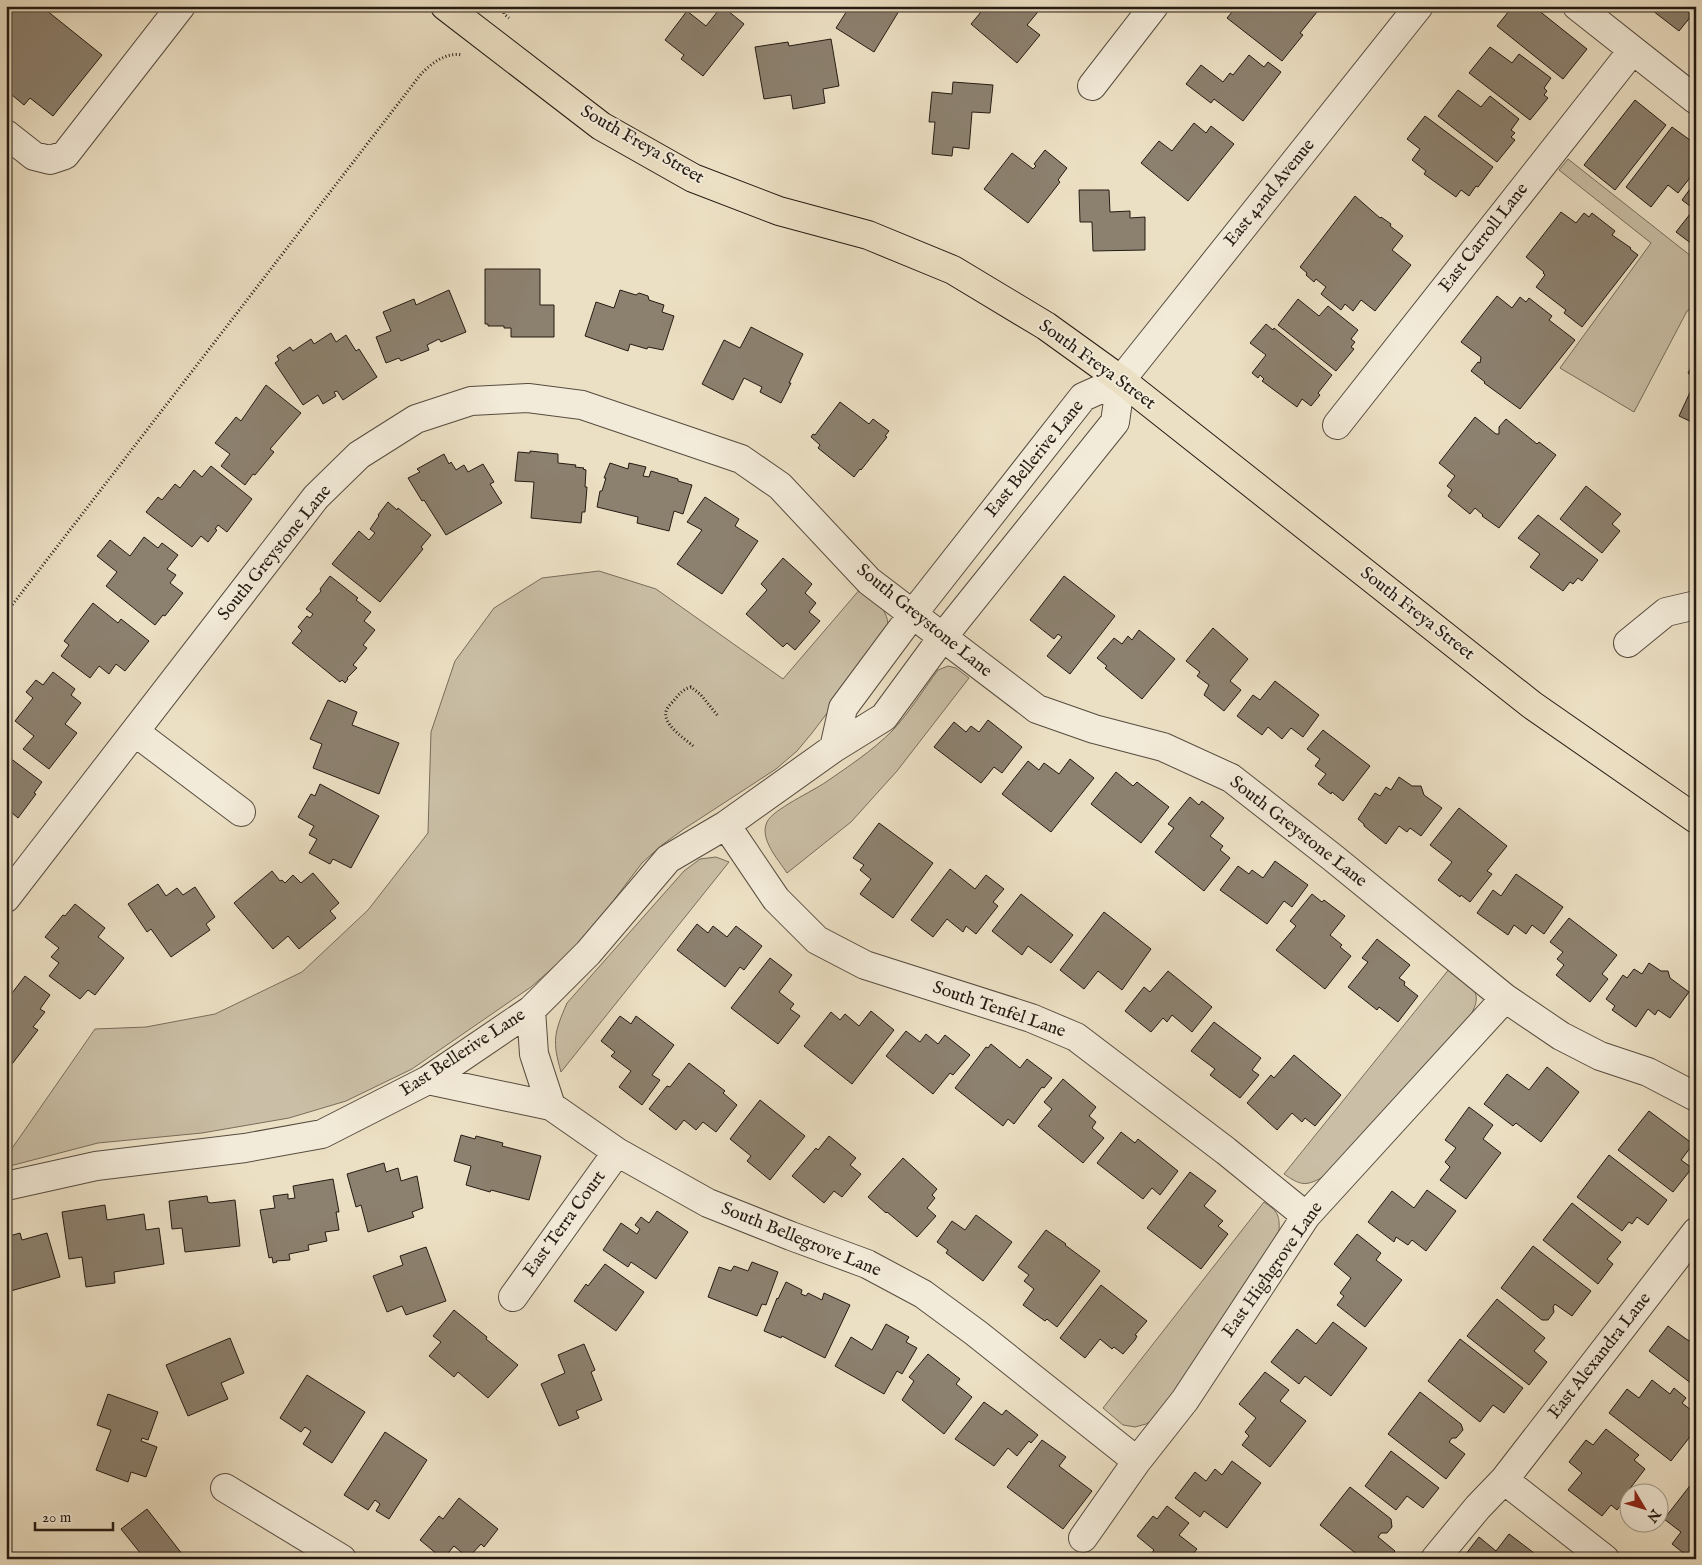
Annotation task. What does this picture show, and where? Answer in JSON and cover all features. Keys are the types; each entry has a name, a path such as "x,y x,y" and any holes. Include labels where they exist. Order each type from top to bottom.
{"main road":[{"name":"South Freya Street","path":"457,10 502,52 600,126 693,178 779,211 868,236 953,270 1046,326 1121,380 1532,705 1696,819"}],"street":[{"path":"6,134 34,156 50,160 65,155 181,6"},
{"path":"1092,86 1154,6"},
{"path":"1577,6 1696,100"},
{"name":"East 42nd Avenue","path":"1121,380 1405,11"},
{"name":"East Carroll Lane","path":"1337,425 1632,51"},
{"name":"East Bellerive Lane","path":"834,748 843,708 912,615 1083,397 1121,380"},
{"name":"East Bellerive Lane","path":"6,1186 96,1166 245,1148 322,1134 428,1080 530,1010 588,953 668,859 726,825 834,748 884,717 942,638 1114,422 1121,380"},
{"name":"South Greystone Lane","path":"6,898 316,497 359,454 416,419 471,401 528,398 582,405 741,459 780,486 869,581 1037,709 1094,729 1163,747 1231,778 1332,857 1505,998 1561,1036 1600,1056 1648,1072 1696,1097"},
{"path":"1628,643 1666,612 1696,605"},
{"path":"135,732 241,812"},
{"name":"South Tenfel Lane","path":"726,825 776,899 817,940 865,965 1031,1018 1076,1037 1226,1151 1306,1216"},
{"name":"East Highgrove Lane","path":"1083,1538 1137,1461 1185,1400 1306,1216 1505,998"},
{"path":"530,1010 534,1054 551,1106"},
{"name":"South Bellegrove Lane","path":"428,1080 551,1106 618,1152 708,1203 867,1264 923,1294 983,1338 1137,1461"},
{"name":"East Terra Court","path":"513,1297 618,1152"},
{"name":"East Alexandra Lane","path":"1435,1559 1504,1480 1696,1232"},
{"path":"1504,1480 1605,1559"},
{"path":"225,1488 342,1559"}],"path":[{"path":"502,6 504,14 521,29 502,52"},
{"path":"6,613 421,74 434,62 454,54 468,56"},
{"path":"694,746 669,724 666,716 667,709 680,693 686,688 691,687 701,695 718,716"}],"shaded area":[{"path":"1568,159 1696,260 1696,306 1687,311 1634,412 1560,368 1651,243 1559,170"},
{"path":"599,571 656,589 783,679 861,588 878,603 885,613 888,626 887,634 797,751 776,769 662,845 642,863 582,942 531,987 412,1069 346,1101 289,1118 202,1133 98,1143 6,1167 6,1157 95,1029 146,1027 215,1014 302,972 368,910 428,833 431,732 455,661 494,608 542,578"},
{"path":"948,666 956,668 969,678 897,771 851,822 787,873 767,842 765,828 770,817 784,806 826,782 876,745 898,724 938,670"},
{"path":"716,857 729,862 561,1072 556,1052 556,1037 559,1022 567,1003 684,871 700,859"},
{"path":"1450,968 1471,985 1476,997 1476,1004 1466,1022 1323,1177 1312,1182 1303,1183 1294,1181 1284,1174"},
{"path":"1264,1202 1277,1214 1279,1231 1177,1391 1157,1417 1146,1424 1135,1427 1123,1425 1103,1408"}],"building":[{"path":"6,6 41,6 102,55 53,116 30,98 24,105 6,90"},
{"path":"722,6 744,24 703,76 681,59 684,55 665,40 687,11 706,26"},
{"path":"850,6 902,6 874,52 836,28"},
{"path":"986,6 1042,7 1027,25 1040,35 1017,63 971,24"},
{"path":"1237,6 1260,6 1266,11 1269,7 1272,9 1274,6 1321,7 1300,33 1303,35 1282,61 1227,18"},
{"path":"1513,6 1533,6 1587,49 1563,79 1497,26"},
{"path":"1656,6 1696,6 1696,10 1679,31 1653,11"},
{"path":"831,39 839,86 823,89 825,103 793,109 791,95 764,99 755,47 788,42 789,46"},
{"path":"1490,47 1512,63 1519,54 1551,78 1544,88 1547,91 1544,95 1548,98 1530,120 1469,73"},
{"path":"1249,55 1264,67 1268,62 1281,72 1243,121 1214,99 1211,103 1186,84 1201,65 1223,82 1230,73 1233,75"},
{"path":"953,82 993,85 990,113 972,112 969,149 953,147 952,156 932,154 935,122 929,122 932,92 952,94"},
{"path":"1458,90 1481,107 1490,96 1519,119 1511,130 1515,133 1511,137 1515,140 1497,162 1438,116"},
{"path":"1635,100 1666,125 1615,190 1584,165"},
{"path":"1425,116 1493,167 1469,196 1461,190 1456,197 1424,174 1426,171 1412,160 1420,149 1407,139"},
{"path":"1194,123 1206,133 1211,126 1234,144 1188,201 1141,163 1159,141 1172,151"},
{"path":"1672,127 1694,143 1691,147 1696,151 1692,155 1696,158 1696,170 1678,193 1668,185 1651,207 1626,187"},
{"path":"1045,150 1067,168 1058,180 1060,182 1028,223 984,189 1012,153 1033,169 1036,166 1034,164"},
{"path":"1696,181 1696,247 1676,232 1694,209 1682,200"},
{"path":"1079,190 1109,190 1110,212 1130,211 1130,218 1145,217 1145,250 1093,251 1092,222 1080,222"},
{"path":"1355,196 1380,218 1391,224 1390,226 1403,236 1392,250 1411,265 1375,311 1361,300 1353,311 1345,304 1341,310 1321,294 1326,287 1316,279 1314,282 1300,267"},
{"path":"1561,212 1576,223 1584,213 1589,217 1592,213 1615,231 1612,235 1638,255 1582,327 1564,313 1566,310 1536,287 1545,275 1544,272 1526,257"},
{"path":"485,269 540,269 540,305 554,305 554,337 511,337 511,328 488,326 488,324 485,324"},
{"path":"449,290 466,332 441,342 439,339 427,345 429,350 401,361 399,358 386,363 376,337 391,331 383,312 414,299 416,305"},
{"path":"620,290 636,295 639,293 648,296 649,300 664,305 662,312 674,316 663,350 648,347 647,349 630,344 628,351 585,336 596,302 614,308"},
{"path":"1497,296 1512,308 1520,297 1526,302 1529,298 1552,316 1549,320 1575,340 1520,409 1484,383 1471,371 1478,362 1480,363 1481,357 1461,342"},
{"path":"1298,299 1319,316 1328,306 1358,330 1351,339 1355,342 1351,347 1354,349 1336,371 1278,325"},
{"path":"1266,324 1273,330 1274,328 1332,375 1311,406 1302,399 1297,407 1262,381 1264,379 1260,375 1258,378 1252,373 1266,355 1250,343"},
{"path":"751,327 803,354 781,403 760,392 762,387 744,378 733,400 702,384 724,340 740,348"},
{"path":"331,333 336,342 346,335 356,351 359,349 377,377 343,400 337,391 334,392 336,396 323,404 318,395 303,405 275,363 279,360 277,356 290,347 293,351 311,339 314,344"},
{"path":"1696,358 1696,378 1688,373"},
{"path":"266,385 301,413 270,449 274,452 245,485 221,466 230,454 215,443 236,417 241,421"},
{"path":"1693,386 1696,387 1696,424 1679,416"},
{"path":"840,402 869,424 873,419 889,431 885,436 887,437 854,477 818,448 820,445 811,437 813,434 815,435"},
{"path":"1475,417 1496,434 1499,434 1499,427 1506,419 1537,444 1539,442 1556,455 1499,528 1482,516 1475,508 1470,514 1448,496 1452,490 1447,486 1455,476 1439,463"},
{"path":"530,451 558,454 558,463 576,465 575,467 586,470 585,512 582,512 581,523 531,518 534,482 515,481 518,452 530,453"},
{"path":"444,454 449,464 451,462 456,470 464,465 468,472 483,464 494,482 490,484 502,503 446,535 408,478 420,472 417,469"},
{"path":"610,463 628,469 629,463 646,467 643,476 649,477 651,471 692,485 683,514 674,511 669,531 637,523 638,517 597,507 600,491 602,491 606,478 604,478"},
{"path":"211,466 252,499 227,532 218,525 215,529 217,530 208,542 201,536 192,547 146,512 158,497 162,500 175,484 180,488 194,470 202,477"},
{"path":"1586,486 1621,514 1612,524 1620,531 1602,553 1560,519"},
{"path":"705,497 739,519 735,526 758,541 722,594 677,564 702,530 687,522"},
{"path":"388,502 431,535 421,547 423,549 380,602 332,564 359,531 369,540 375,533 370,529"},
{"path":"1538,515 1598,560 1582,581 1578,578 1573,584 1570,582 1563,591 1530,567 1540,554 1518,538"},
{"path":"144,537 158,548 162,543 178,555 167,569 176,575 170,583 183,593 165,616 163,615 155,625 106,586 117,572 97,556 110,540 130,556"},
{"path":"783,558 812,584 805,593 816,603 809,612 820,621 795,650 787,643 783,647 746,614 767,590 761,584"},
{"path":"330,576 358,598 356,600 371,612 364,621 375,630 363,645 367,648 353,665 357,668 347,678 345,683 342,680 340,682 292,643 302,631 298,627 307,616 310,618 313,614 306,609 321,591 320,589"},
{"path":"1064,576 1115,616 1070,674 1047,656 1062,637 1058,634 1054,639 1030,620"},
{"path":"93,603 118,623 121,619 149,641 125,671 116,664 109,674 99,666 90,678 61,656 69,645 64,641"},
{"path":"1213,628 1248,659 1230,681 1241,690 1224,711 1204,695 1209,685 1197,676 1200,672 1186,661"},
{"path":"1139,630 1175,659 1142,699 1105,668 1107,666 1097,658 1114,638 1122,644 1128,636 1132,640"},
{"path":"53,672 75,689 71,695 81,703 65,724 77,733 49,769 23,749 34,736 15,721 33,698 26,692 36,680 43,685"},
{"path":"1275,681 1319,715 1303,737 1291,728 1282,739 1268,727 1262,735 1237,716 1253,695 1260,700"},
{"path":"328,700 357,712 352,725 399,743 379,794 313,768 322,744 310,739"},
{"path":"988,720 1022,747 1002,773 994,767 981,783 934,747 954,722 966,732 971,726 979,732"},
{"path":"1323,730 1370,766 1343,801 1318,784 1326,774 1315,766 1320,759 1307,749"},
{"path":"6,755 42,782 34,793 36,794 18,818 6,808"},
{"path":"1070,759 1094,778 1051,832 1002,794 1028,761 1039,770 1044,763 1059,774"},
{"path":"1116,772 1133,786 1137,782 1169,807 1141,843 1091,804"},
{"path":"1399,777 1412,786 1421,786 1424,795 1442,808 1421,836 1410,828 1407,832 1399,826 1386,844 1358,819 1375,793 1380,796 1386,787 1391,790"},
{"path":"320,784 379,816 351,868 333,859 330,864 309,853 317,839 309,835 314,826 298,817 311,794 315,796"},
{"path":"1190,797 1199,805 1202,801 1224,818 1210,836 1223,846 1220,850 1230,858 1204,891 1155,852 1174,828 1168,824"},
{"path":"1459,808 1507,846 1487,871 1492,874 1470,902 1461,895 1460,897 1438,880 1452,862 1430,845"},
{"path":"879,823 933,863 893,918 860,894 871,879 860,870 864,865 853,858"},
{"path":"1275,861 1308,885 1292,907 1284,901 1267,924 1220,890 1238,866 1249,874 1252,870 1263,878"},
{"path":"950,869 975,889 986,875 1004,889 993,902 998,906 976,934 966,926 963,932 947,919 933,937 911,920"},
{"path":"272,871 280,881 282,880 285,883 293,875 301,883 313,873 339,903 330,911 336,918 299,949 288,936 273,949 234,903"},
{"path":"1516,874 1563,907 1544,934 1532,925 1526,934 1514,925 1508,935 1477,913 1493,890 1501,896"},
{"path":"158,884 166,896 177,888 183,895 195,887 215,917 206,924 210,930 171,957 151,929 147,932 128,904"},
{"path":"1021,894 1073,935 1051,963 1028,946 1022,955 992,931"},
{"path":"1312,894 1322,902 1324,900 1345,916 1330,935 1351,956 1325,989 1276,950 1296,926 1290,921"},
{"path":"75,904 105,928 98,937 124,958 95,995 88,990 80,999 49,976 59,963 51,957 59,948 45,937"},
{"path":"1104,912 1151,949 1122,990 1098,971 1084,989 1060,970"},
{"path":"1569,918 1617,955 1602,974 1608,979 1590,1002 1556,975 1564,965 1557,959 1563,952 1550,942"},
{"path":"697,924 708,933 713,926 727,937 736,926 762,946 744,970 740,967 725,987 677,950"},
{"path":"1377,939 1410,965 1399,978 1405,982 1404,985 1418,996 1398,1022 1379,1007 1377,1010 1348,987 1368,962 1362,958"},
{"path":"770,958 792,975 779,992 794,1004 790,1009 800,1016 778,1044 731,1008"},
{"path":"1649,963 1661,971 1668,971 1670,978 1689,992 1670,1018 1658,1010 1655,1015 1648,1009 1636,1027 1612,1010 1615,1006 1606,999 1623,975 1627,978 1634,969 1642,974"},
{"path":"1168,971 1212,1007 1192,1032 1172,1015 1167,1022 1163,1018 1151,1032 1125,1011 1144,987 1150,992"},
{"path":"25,976 50,995 40,1009 45,1012 33,1027 38,1030 9,1068 6,1066 6,1001"},
{"path":"871,1011 894,1030 852,1084 804,1046 831,1012 840,1020 845,1014 859,1026"},
{"path":"620,1016 631,1024 636,1016 674,1045 652,1075 660,1080 642,1105 619,1087 631,1071 611,1056 615,1052 601,1041"},
{"path":"1214,1022 1261,1058 1252,1070 1259,1075 1240,1098 1210,1075 1215,1069 1191,1051"},
{"path":"906,1031 920,1042 926,1034 938,1044 945,1035 970,1055 953,1075 950,1073 933,1094 886,1056"},
{"path":"991,1044 1020,1068 1027,1059 1052,1078 1044,1088 1042,1087 1014,1124 1008,1119 1003,1126 955,1088 986,1047 988,1048"},
{"path":"1294,1055 1341,1095 1315,1126 1305,1118 1302,1122 1292,1113 1277,1130 1247,1103 1271,1075 1274,1078"},
{"path":"689,1063 725,1091 723,1093 737,1105 716,1132 703,1122 696,1130 684,1120 676,1130 649,1109 667,1086 670,1087"},
{"path":"1547,1067 1579,1092 1541,1142 1516,1123 1513,1126 1484,1104 1507,1074 1529,1090"},
{"path":"1063,1079 1096,1107 1089,1116 1096,1122 1092,1128 1104,1138 1083,1163 1038,1126 1052,1109 1044,1102"},
{"path":"760,1100 805,1136 770,1180 747,1161 751,1156 730,1139"},
{"path":"1469,1107 1493,1125 1483,1139 1501,1153 1466,1199 1440,1180 1450,1167 1445,1162 1456,1148 1445,1140"},
{"path":"1649,1111 1693,1144 1681,1160 1692,1168 1673,1192 1618,1150"},
{"path":"1121,1132 1135,1143 1138,1139 1178,1171 1160,1195 1152,1188 1143,1199 1097,1163"},
{"path":"461,1135 475,1139 476,1136 503,1143 502,1146 541,1156 529,1200 466,1185 471,1166 454,1161"},
{"path":"829,1136 856,1158 850,1165 861,1174 842,1197 834,1191 824,1203 792,1176"},
{"path":"1609,1155 1667,1200 1648,1225 1637,1217 1632,1224 1629,1222 1622,1231 1577,1197"},
{"path":"903,1158 937,1189 932,1195 935,1198 927,1208 936,1216 917,1237 868,1197"},
{"path":"384,1163 386,1172 398,1168 401,1181 417,1176 423,1208 412,1212 414,1217 368,1232 361,1205 356,1207 347,1174"},
{"path":"1190,1172 1216,1191 1204,1206 1223,1221 1218,1226 1228,1234 1201,1269 1147,1228"},
{"path":"333,1179 339,1212 336,1212 339,1230 325,1232 327,1241 308,1245 309,1250 289,1254 290,1260 273,1263 272,1257 269,1258 260,1210 275,1208 273,1196 288,1194 288,1199 295,1198 293,1186"},
{"path":"1427,1190 1456,1211 1426,1251 1412,1240 1408,1245 1396,1237 1394,1242 1368,1222 1392,1191 1414,1208"},
{"path":"207,1196 208,1202 211,1203 235,1200 240,1246 185,1252 182,1228 172,1229 169,1201"},
{"path":"1572,1203 1621,1242 1607,1259 1613,1264 1598,1284 1543,1240"},
{"path":"105,1205 107,1220 144,1214 146,1230 159,1228 164,1264 114,1272 115,1283 86,1287 82,1257 69,1259 62,1212"},
{"path":"657,1211 688,1232 656,1279 631,1262 628,1267 603,1250 621,1223 637,1234 640,1229 635,1225 641,1217 649,1223"},
{"path":"976,1215 1012,1242 983,1281 946,1253 948,1250 937,1242 952,1221 965,1230"},
{"path":"1046,1230 1100,1271 1057,1327 1023,1305 1034,1289 1024,1281 1029,1275 1018,1267"},
{"path":"20,1233 22,1240 47,1233 60,1277 7,1292 6,1237"},
{"path":"1357,1234 1381,1253 1376,1260 1402,1280 1365,1327 1337,1305 1344,1296 1340,1293 1351,1278 1334,1264"},
{"path":"1533,1246 1591,1291 1572,1316 1555,1304 1553,1307 1554,1312 1548,1320 1542,1320 1501,1288"},
{"path":"426,1247 446,1301 406,1315 402,1306 387,1312 373,1276 403,1265 400,1256"},
{"path":"752,1262 778,1272 766,1305 762,1304 757,1316 708,1297 719,1267 731,1271 734,1266 748,1271"},
{"path":"605,1264 644,1292 616,1331 574,1301 586,1284 588,1286"},
{"path":"786,1282 802,1290 801,1294 806,1296 808,1293 822,1300 824,1293 850,1305 825,1358 782,1336 781,1338 764,1331 777,1298"},
{"path":"1101,1285 1147,1321 1123,1354 1114,1347 1112,1349 1100,1339 1085,1358 1060,1338"},
{"path":"1497,1299 1545,1338 1534,1351 1547,1362 1529,1385 1467,1336"},
{"path":"454,1310 518,1365 488,1398 458,1372 454,1377 429,1356 441,1342 433,1336"},
{"path":"1333,1322 1367,1348 1331,1396 1305,1376 1299,1384 1271,1362 1297,1329 1316,1344"},
{"path":"886,1324 909,1337 906,1342 917,1348 902,1374 897,1371 884,1394 835,1366 851,1337 872,1350"},
{"path":"1668,1326 1689,1341 1696,1332 1696,1387 1649,1351"},
{"path":"230,1338 244,1373 221,1383 228,1399 188,1416 166,1365"},
{"path":"1460,1339 1523,1388 1504,1413 1493,1405 1480,1422 1428,1381"},
{"path":"584,1344 595,1370 591,1372 602,1400 576,1411 579,1418 559,1426 541,1384 565,1373 558,1355"},
{"path":"928,1354 960,1379 956,1384 972,1397 944,1434 902,1400 914,1381 909,1377"},
{"path":"1265,1372 1289,1390 1280,1401 1306,1421 1270,1467 1242,1445 1249,1436 1245,1432 1256,1418 1239,1404"},
{"path":"307,1375 365,1412 332,1463 303,1444 311,1431 305,1427 301,1432 280,1418"},
{"path":"1652,1380 1670,1394 1674,1388 1686,1398 1682,1403 1696,1414 1696,1429 1671,1461 1609,1413 1627,1389 1639,1398"},
{"path":"1420,1392 1461,1424 1463,1430 1456,1438 1452,1438 1449,1442 1465,1454 1446,1479 1388,1434"},
{"path":"108,1394 158,1412 148,1440 142,1438 141,1441 157,1447 146,1477 131,1472 128,1482 96,1470 111,1430 97,1425"},
{"path":"984,1402 1002,1415 1006,1410 1038,1435 1031,1443 1029,1441 1017,1456 1008,1448 994,1466 955,1439"},
{"path":"1606,1429 1639,1455 1634,1460 1645,1469 1635,1482 1620,1482 1620,1506 1617,1510 1611,1505 1602,1516 1568,1490 1582,1473 1569,1462 1586,1440 1593,1445"},
{"path":"385,1432 427,1460 389,1519 376,1511 380,1504 375,1500 368,1510 344,1495"},
{"path":"1042,1440 1066,1457 1059,1466 1092,1491 1063,1529 1007,1487"},
{"path":"1391,1451 1439,1488 1423,1508 1407,1496 1396,1510 1365,1486"},
{"path":"1232,1461 1261,1483 1227,1528 1204,1511 1200,1517 1175,1498 1195,1472 1206,1481 1215,1469 1222,1475"},
{"path":"1696,1478 1696,1558 1691,1559 1672,1544 1681,1532 1670,1524 1670,1511"},
{"path":"1350,1487 1391,1519 1392,1527 1387,1533 1381,1533 1378,1537 1395,1551 1389,1559 1363,1559 1320,1525"},
{"path":"459,1498 498,1529 484,1547 481,1544 468,1558 454,1546 443,1559 420,1540 439,1516 443,1519"},
{"path":"1167,1506 1189,1523 1179,1535 1197,1549 1189,1559 1147,1559 1154,1550 1137,1536 1153,1516 1157,1519"},
{"path":"147,1509 186,1559 145,1559 121,1529"},
{"path":"1509,1534 1534,1553 1529,1559 1462,1559 1479,1537 1496,1551"}]}
